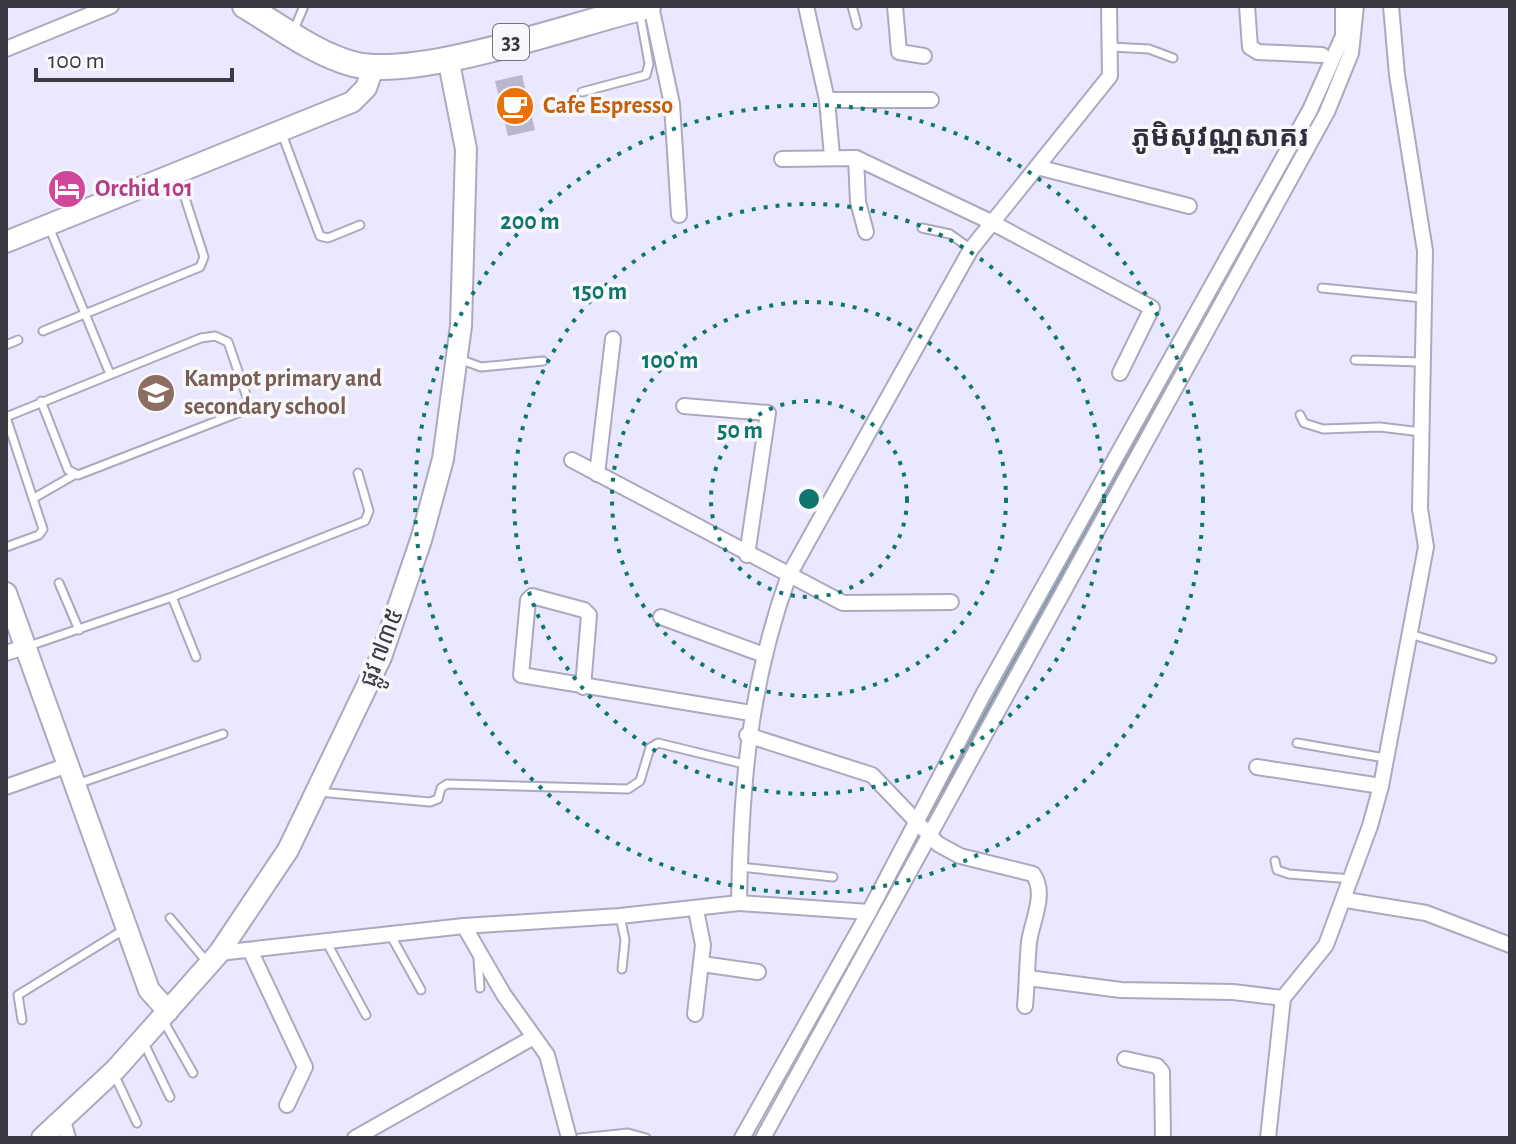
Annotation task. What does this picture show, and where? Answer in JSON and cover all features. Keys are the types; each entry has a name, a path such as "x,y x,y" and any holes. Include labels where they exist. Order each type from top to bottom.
{"main road":[{"path":"245,6 335,58 373,68"},
{"name":"33","path":"373,68 448,58 646,7"}],"street":[{"path":"6,49 111,6"},
{"path":"806,6 827,100 832,156"},
{"path":"895,6 899,52 924,56"},
{"path":"739,903 747,735 764,655 789,575 971,249 1110,76 1109,6"},
{"path":"1247,6 1250,47 1258,52 1322,55"},
{"path":"742,1138 869,912 983,695 1310,110 1343,36 1343,6"},
{"path":"763,1138 1327,112 1351,53 1356,6"},
{"path":"1268,1138 1283,998 1314,965 1346,900 1381,786 1407,633 1426,547 1420,509 1424,229 1397,75 1391,6"},
{"path":"646,7 672,104 679,215"},
{"name":"ផ្លូវ ៧៣៥","path":"42,1138 66,1130 113,1072 214,959 288,850 381,657 421,540 443,459 461,326 466,149 448,58"},
{"path":"6,242 352,102 366,88 373,68"},
{"path":"827,100 931,100"},
{"path":"856,158 858,202 866,232"},
{"path":"782,159 856,158 991,222 1152,308 1120,373"},
{"path":"1037,167 1189,206"},
{"path":"597,474 613,339"},
{"path":"684,406 768,413 747,555"},
{"path":"572,460 843,603 951,602"},
{"path":"6,593 16,650 68,765 149,990 165,1015"},
{"path":"583,687 589,615 584,610 532,596 528,600 520,673 525,677 583,687 751,713"},
{"path":"661,617 764,655"},
{"path":"747,735 872,775 930,837 960,856 1026,870 1037,878 1037,910 1030,940 1025,1006"},
{"path":"6,787 68,765"},
{"path":"1257,767 1381,786"},
{"path":"1346,900 1426,913 1510,945"},
{"path":"214,959 250,950 464,926 696,910 739,903 869,912"},
{"path":"695,1014 703,945 696,910"},
{"path":"464,926 532,1038 547,1055 554,1072 569,1138"},
{"path":"250,950 305,1067 287,1105"},
{"path":"702,964 758,972"},
{"path":"1028,978 1121,990 1233,992 1283,998"},
{"path":"355,1138 532,1038"},
{"path":"1125,1059 1157,1066 1162,1072 1163,1138"}],"lane":[{"path":"293,34 304,6"},
{"path":"852,6 857,25"},
{"path":"582,92 646,75 649,64 646,7"},
{"path":"1111,47 1149,49 1173,58"},
{"path":"281,132 322,238 360,225"},
{"path":"43,331 200,267 204,262 177,174"},
{"path":"48,225 110,374"},
{"path":"922,228 950,234 971,249"},
{"path":"1322,288 1423,298"},
{"path":"6,547 39,535 43,529 6,417 201,338 215,336 228,342 248,407 82,475 74,475 34,498"},
{"path":"6,345 18,340"},
{"path":"457,358 481,367 543,361"},
{"path":"1355,360 1421,362"},
{"path":"41,401 68,470 74,475"},
{"path":"1300,415 1304,423 1323,429 1380,427 1421,432"},
{"path":"16,650 172,597 367,520 369,511 358,473"},
{"path":"59,583 79,630"},
{"path":"172,597 196,657"},
{"path":"1407,633 1492,659"},
{"path":"75,785 223,734"},
{"path":"318,792 430,802 438,799 441,788 447,784 628,789 640,781 650,748 658,743 744,764"},
{"path":"1297,743 1386,758"},
{"path":"1275,861 1277,870 1289,874 1352,879"},
{"path":"740,867 833,877"},
{"path":"620,916 625,940 622,969"},
{"path":"170,918 214,959"},
{"path":"22,1020 18,995 127,928"},
{"path":"391,936 421,990"},
{"path":"327,943 366,1015"},
{"path":"480,988 481,954"},
{"path":"165,1015 193,1073"},
{"path":"143,1039 170,1097"},
{"path":"113,1072 137,1123"},
{"path":"580,1138 628,1133 646,1138"}],"building":[{"name":"Cafe Espresso","path":"522,75 535,130 508,136 495,81"}],"waterway":[{"path":"1318,109 1340,59"},
{"path":"924,825 1277,184"},
{"path":"895,877 920,832"}],"place":[{"name":"Cafe Espresso","path":"515,106"},
{"name":"Orchid 101","path":"67,189"},
{"name":"Kampot primary and secondary school","path":"156,393"}],"district":[{"name":"ភូមិសុវណ្ណសាគរ","path":"1220,138"}]}
